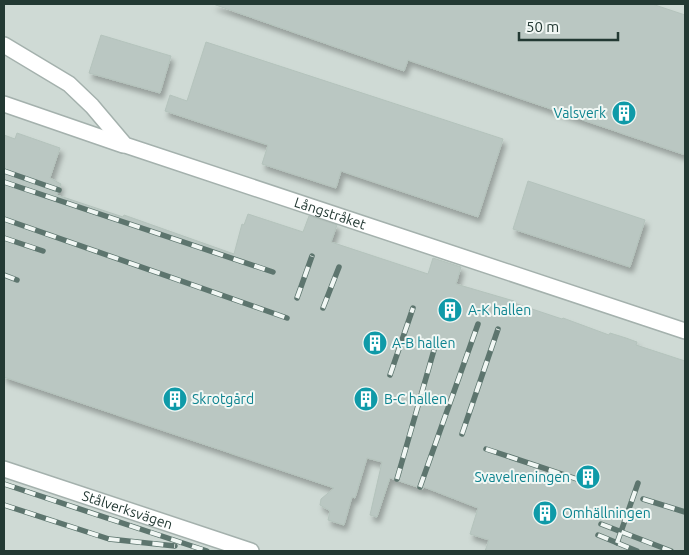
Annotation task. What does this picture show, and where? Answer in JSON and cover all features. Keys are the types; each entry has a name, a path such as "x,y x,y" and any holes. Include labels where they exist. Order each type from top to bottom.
{"street":[{"path":"4,45 69,84 92,106 125,146"},
{"name":"Långstråket","path":"4,104 125,146 685,331"},
{"name":"Stålverksvägen","path":"4,470 250,551"}],"shaded area":[{"path":"4,4 685,4 685,551 4,551"}],"building":[{"name":"Valsverk","path":"213,4 652,4 685,15 685,155 408,60 404,71"},
{"path":"101,35 171,56 160,93 89,73"},
{"path":"206,42 503,139 478,217 341,171 336,188 262,164 268,145 165,111 170,95 187,101"},
{"path":"17,133 60,148 50,178 61,184 57,195 123,217 124,215 234,254 242,224 244,225 248,214 303,232 309,216 337,225 331,242 428,274 433,258 461,267 456,284 514,301 514,303 609,335 610,333 626,338 637,342 636,345 685,361 685,551 485,551 489,540 470,534 478,508 424,487 423,489 390,478 377,517 370,515 382,462 367,458 355,498 352,497 344,525 328,520 330,511 320,505 321,499 334,488 4,377 4,135 15,139"},
{"path":"528,181 645,220 630,267 513,229"}],"railway":[{"path":"4,171 59,190"},
{"path":"4,182 273,272"},
{"path":"4,219 287,318"},
{"path":"4,238 43,251"},
{"path":"297,298 312,256"},
{"path":"323,308 339,267"},
{"path":"4,275 17,280"},
{"path":"390,375 413,308"},
{"path":"420,487 478,324"},
{"path":"462,434 498,329"},
{"path":"397,479 434,350"},
{"path":"486,449 586,482"},
{"path":"617,543 638,483"},
{"path":"4,484 207,551"},
{"path":"643,499 685,512"},
{"path":"4,505 109,539 175,546"},
{"path":"601,524 671,551"},
{"path":"598,535 637,551"}],"place":[{"name":"Valsverk","path":"624,113"},
{"name":"A-K hallen","path":"450,310"},
{"name":"A-B hallen","path":"375,343"},
{"name":"Skrotgård","path":"175,399"},
{"name":"B-C hallen","path":"366,399"},
{"name":"Svavelreningen","path":"588,477"},
{"name":"Omhällningen","path":"545,513"}]}
